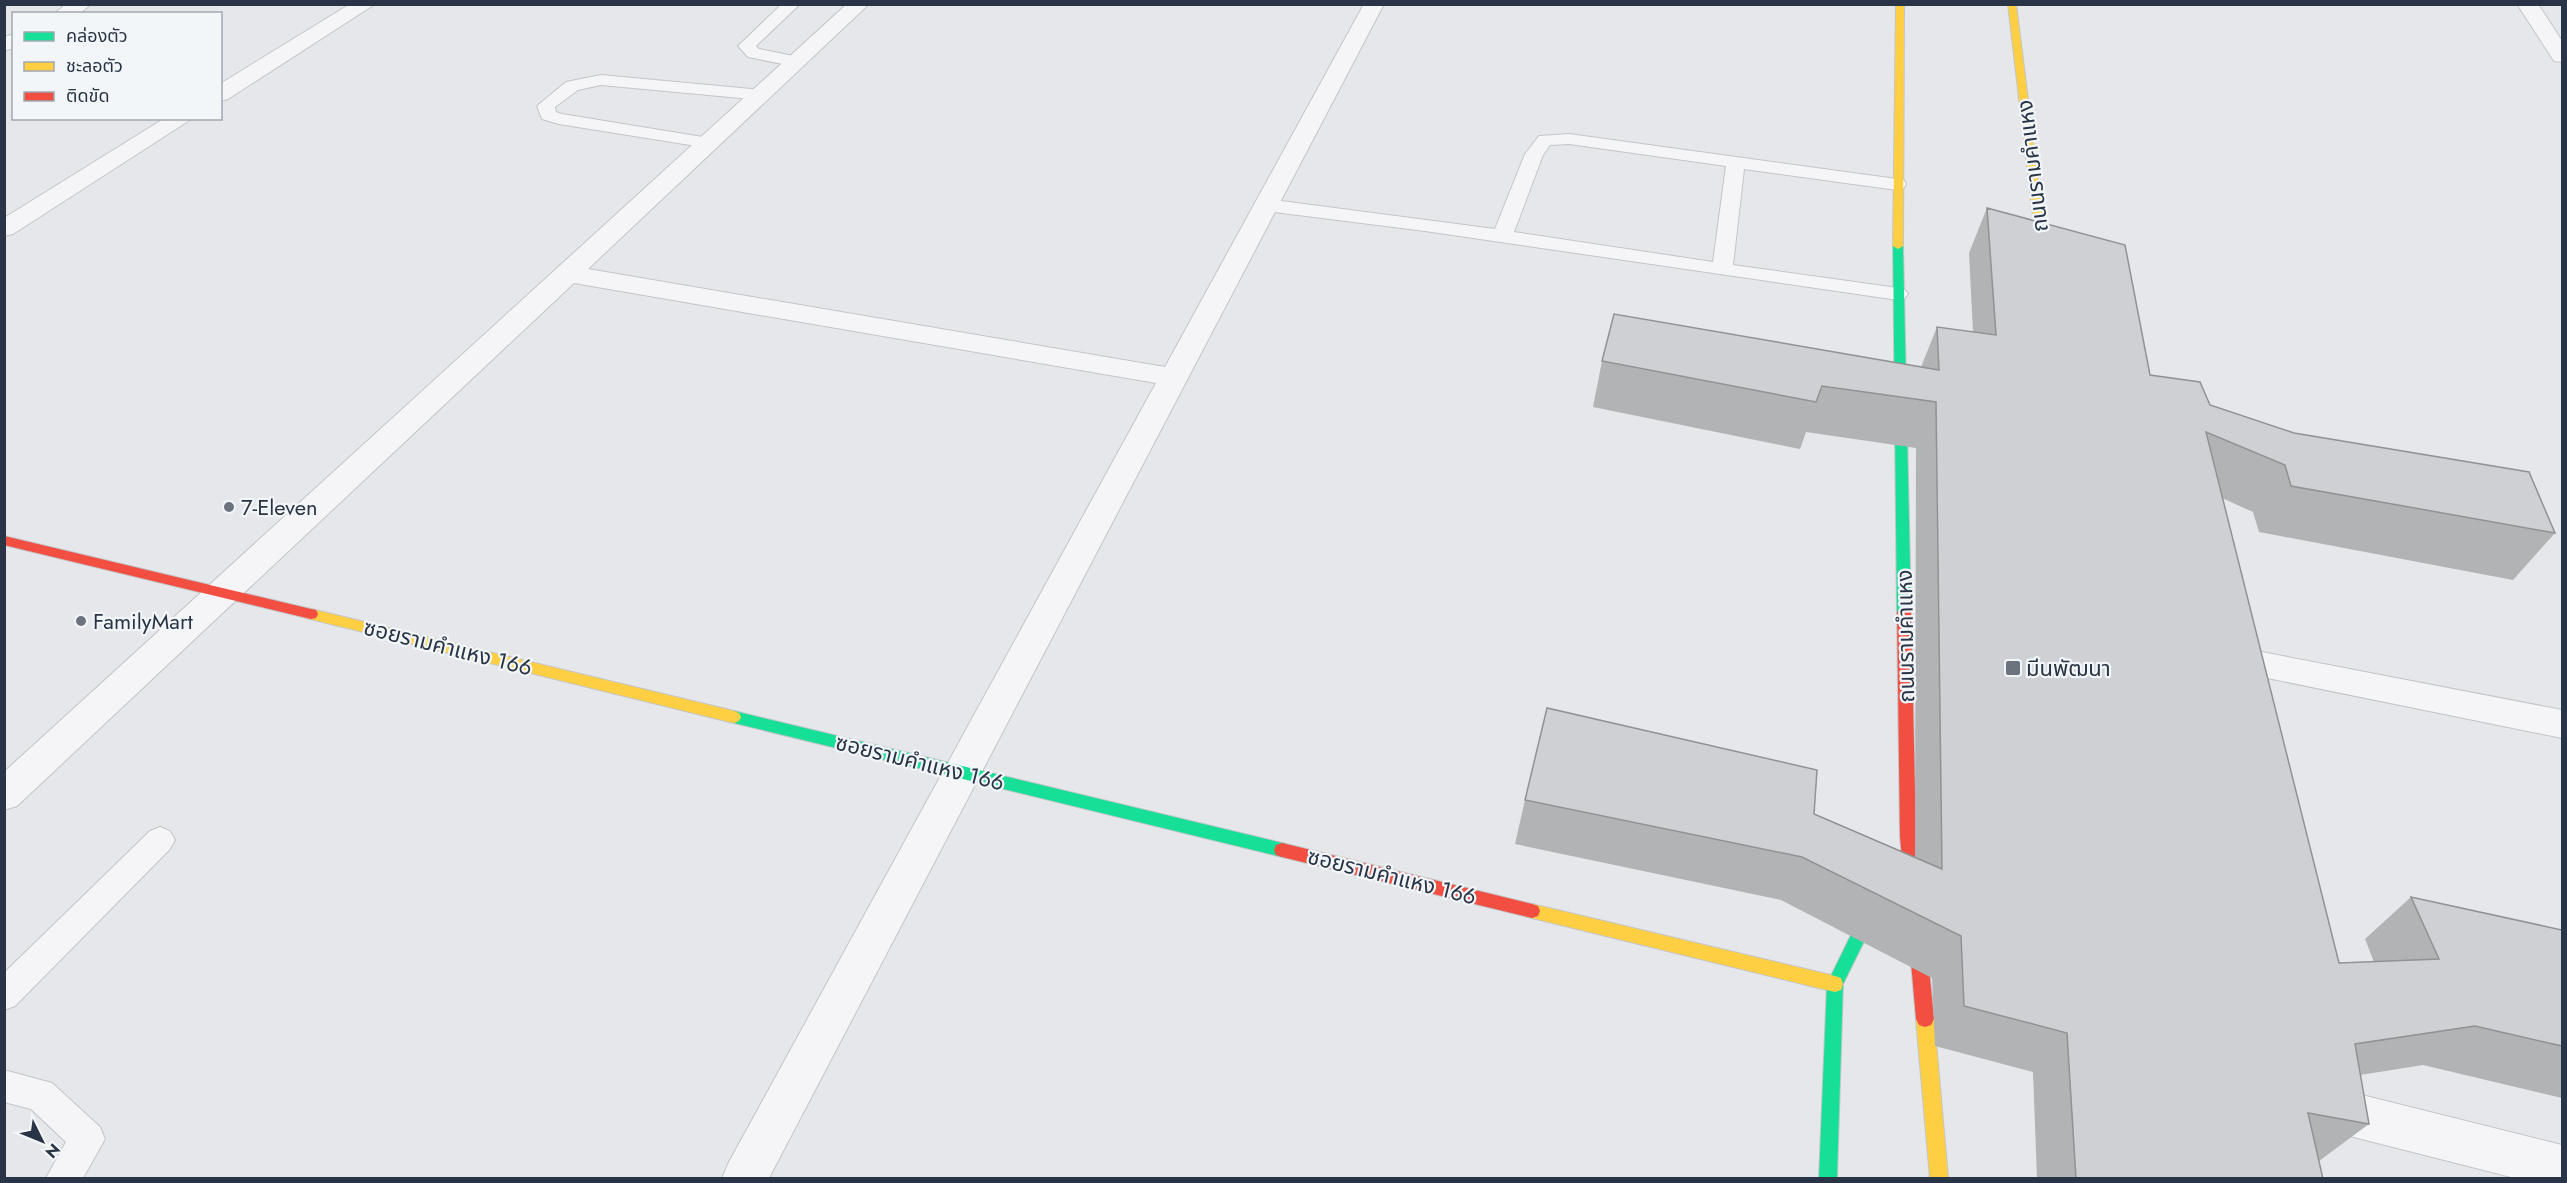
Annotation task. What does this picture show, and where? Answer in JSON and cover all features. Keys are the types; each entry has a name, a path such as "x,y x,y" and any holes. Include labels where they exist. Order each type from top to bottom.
{"main road":[{"name":"ถนนรามคำแหง","path":"1900,4 1898,294 1908,836 1939,1179"},
{"name":"ถนนรามคำแหง","path":"2012,4 2045,277"},
{"name":"ซอยรามคำแหง 166","path":"4,540 1835,984"},
{"name":"ถนนรามคำแหง","path":"1898,857 1908,836"},
{"path":"1828,1179 1835,984 1882,889"}],"street":[{"path":"67,12 81,4"},
{"path":"222,93 365,4"},
{"path":"4,795 859,4"},
{"path":"745,1179 1374,4"},
{"path":"2527,4 2562,56"},
{"path":"4,229 179,120"},
{"path":"569,273 1174,377"},
{"path":"2193,652 2562,724"},
{"path":"2288,1098 2562,1168"}],"lane":[{"path":"792,4 746,46 754,53 797,62"},
{"path":"709,143 559,119 548,115 546,106 572,86 613,79 762,95"},
{"path":"1503,235 1534,154 1545,140 1569,138 1897,184"},
{"path":"1722,270 1736,163"},
{"path":"1267,205 1503,235 1722,270 1898,294"},
{"path":"4,995 160,840"},
{"path":"4,1086 40,1095 88,1139 63,1179"}],"building":[{"path":"1987,208 2125,245 2150,375 2200,382 2210,405 2294,433 2529,472 2555,533 2291,486 2285,465 2206,432 2339,963 2439,959 2411,897 2562,930 2562,1046 2475,1026 2355,1044 2369,1124 2308,1113 2323,1179 2076,1179 2067,1033 1964,1006 1961,936 1802,857 1525,800 1547,708 1817,770 1814,814 1942,869 1936,402 1822,386 1816,402 1602,361 1614,314 1939,370 1937,327 1996,335"}],"traffic: fast":[{"path":"1898,246 1904,612"},
{"path":"734,717 1282,850"},
{"path":"1828,1178 1835,984 1877,899"}],"traffic: slow":[{"path":"1898,246 1900,4"},
{"path":"2012,4 2044,268"},
{"path":"311,614 734,717"},
{"path":"1532,911 1835,984"},
{"path":"1925,1019 1939,1178"}],"traffic: jam":[{"path":"4,540 311,614"},
{"path":"1904,612 1908,836 1925,1019"},
{"path":"1282,850 1532,911"}],"place":[{"name":"7-Eleven","path":"229,507"},
{"name":"FamilyMart","path":"81,621"},
{"name":"มีนพัฒนา","path":"2013,668"}]}
